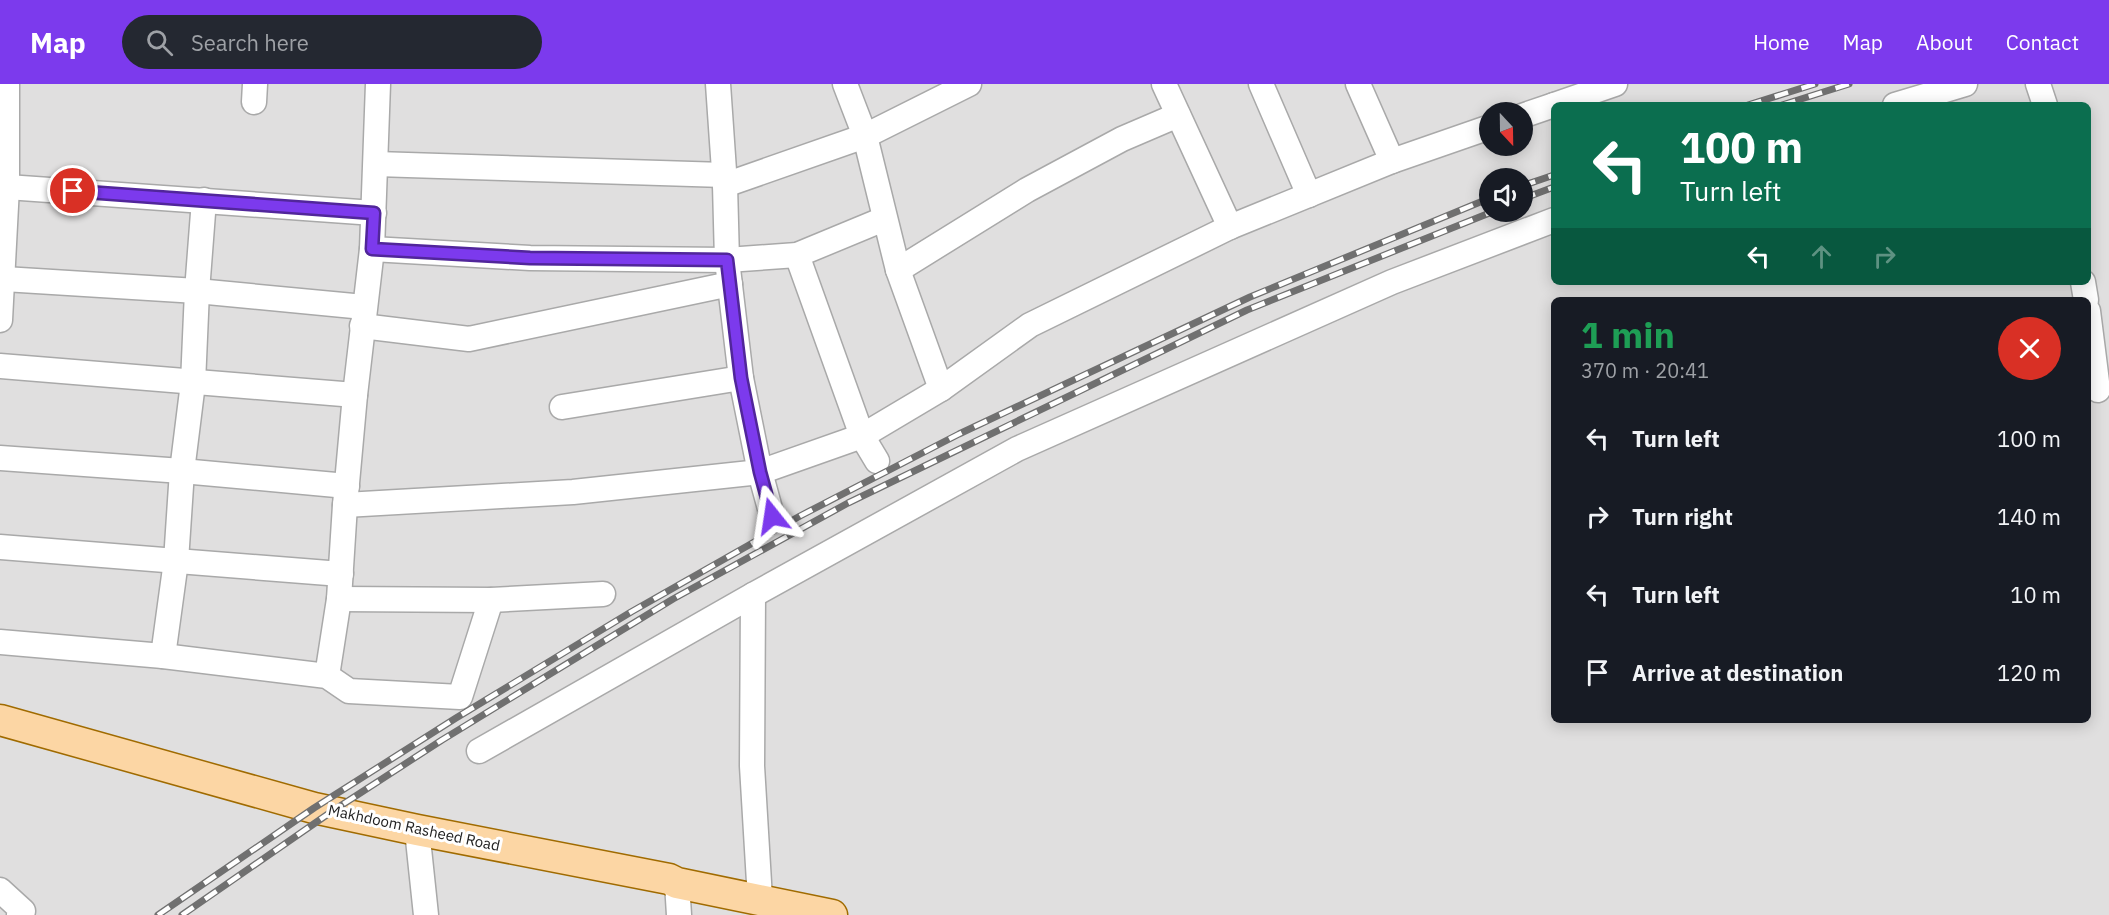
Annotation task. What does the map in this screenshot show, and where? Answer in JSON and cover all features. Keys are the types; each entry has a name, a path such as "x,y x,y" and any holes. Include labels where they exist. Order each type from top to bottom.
{"main road":[{"name":"Makhdoom Rasheed Road","path":"0,720 314,808 669,879 832,915"}],"street":[{"path":"0,320 4,279 7,187 7,84"},
{"path":"327,676 339,598 355,395 372,249 378,84"},
{"path":"718,84 725,180 727,260 741,378 760,472 772,516"},
{"path":"845,84 865,136 898,270 941,389"},
{"path":"376,164 725,180 865,136 969,84"},
{"path":"1164,84 1230,227"},
{"path":"1261,84 1309,195"},
{"path":"1358,84 1392,161"},
{"path":"1563,102 1615,84"},
{"path":"1905,102 1965,84"},
{"path":"2038,84 2044,102"},
{"path":"1533,112 1551,106"},
{"path":"898,270 1027,190 1122,139 1178,115"},
{"path":"0,458 183,471 346,496 573,492 760,472 862,436 941,389 1030,325 1230,227 1392,161 1479,131"},
{"path":"7,187 374,213"},
{"path":"163,656 176,561 193,383 204,200"},
{"path":"372,249 530,258 727,260 797,255 884,219"},
{"path":"479,751 753,595 1017,449 1392,282 1551,221"},
{"path":"797,255 862,436 877,461"},
{"path":"4,279 197,291 363,317 469,339 730,284"},
{"path":"2091,335 2098,390"},
{"path":"0,366 355,395"},
{"path":"562,407 741,378"},
{"path":"0,547 341,574"},
{"path":"339,598 491,600 603,594"},
{"path":"753,595 752,766 760,899"},
{"path":"0,642 163,656 327,676 349,691 460,698 491,600"},
{"path":"417,830 426,915"},
{"path":"677,882 679,915"},
{"path":"0,890 21,913"}],"shaded area":[{"path":"0,84 2109,84 2109,915 0,915"}],"railway":[{"path":"1758,102 1815,84"},
{"path":"1792,102 1849,84"},
{"path":"1533,182 1551,176"},
{"path":"1533,195 1551,188"},
{"path":"158,915 314,808 456,718 631,612 800,516 959,434 1250,297 1479,203"},
{"path":"182,915 331,812 442,740 673,599 848,503 1247,310 1479,217"}],"route":[{"path":"73,191 374,213 372,249 530,258 727,260 741,378 760,472 772,516"}]}
